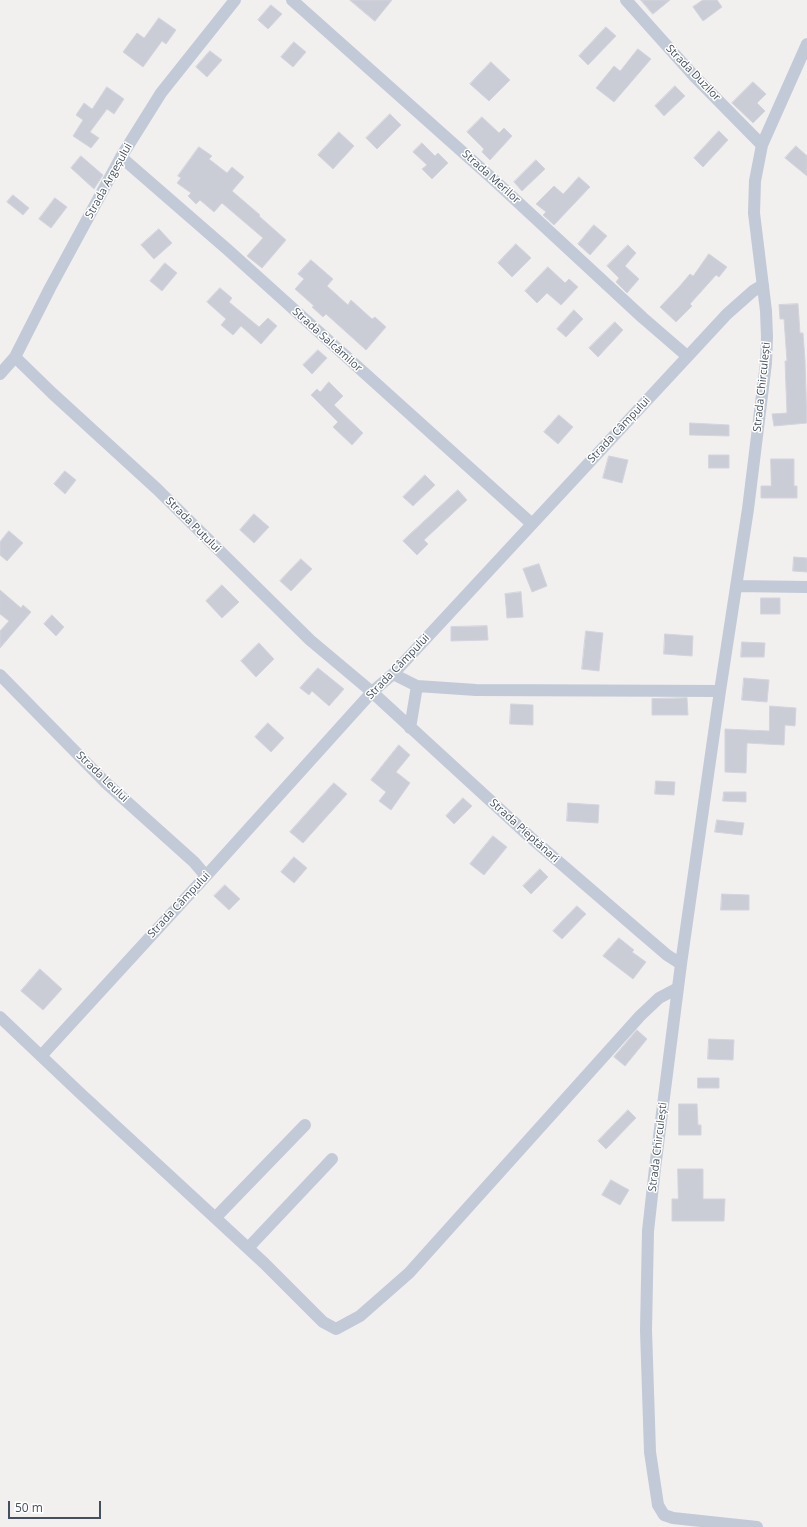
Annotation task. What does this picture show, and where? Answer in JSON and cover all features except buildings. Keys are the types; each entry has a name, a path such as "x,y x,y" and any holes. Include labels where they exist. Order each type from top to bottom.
{"street":[{"name":"Strada Argeșului","path":"0,374 15,357 122,157 161,93 235,0"},
{"name":"Strada Merilor","path":"292,0 494,180 643,318 687,356"},
{"name":"Strada Duzilor","path":"626,0 694,76 762,145"},
{"name":"Strada Chirculești","path":"757,1527 673,1518 664,1515 658,1504 650,1452 646,1330 648,1231 654,1168 681,964 748,509 766,363 768,337 754,213 755,181 762,145 807,44"},
{"name":"Strada Salcâmilor","path":"122,157 228,250 532,524"},
{"name":"Strada Câmpului","path":"41,1056 372,692 393,674 727,314 752,291 763,285"},
{"name":"Strada Puțului","path":"15,357 157,489 310,640 372,692"},
{"path":"736,586 807,587"},
{"path":"393,674 417,686 476,690 720,691"},
{"name":"Strada Leului","path":"0,675 106,783 194,862 206,876"},
{"path":"410,728 417,686"},
{"name":"Strada Pieptănari","path":"372,692 542,847 667,955 681,964"},
{"path":"0,1017 248,1248 323,1322 331,1328 336,1329 341,1328 360,1316 409,1273 640,1016 659,998 678,988"},
{"path":"215,1218 305,1125"},
{"path":"248,1248 332,1159"}]}
